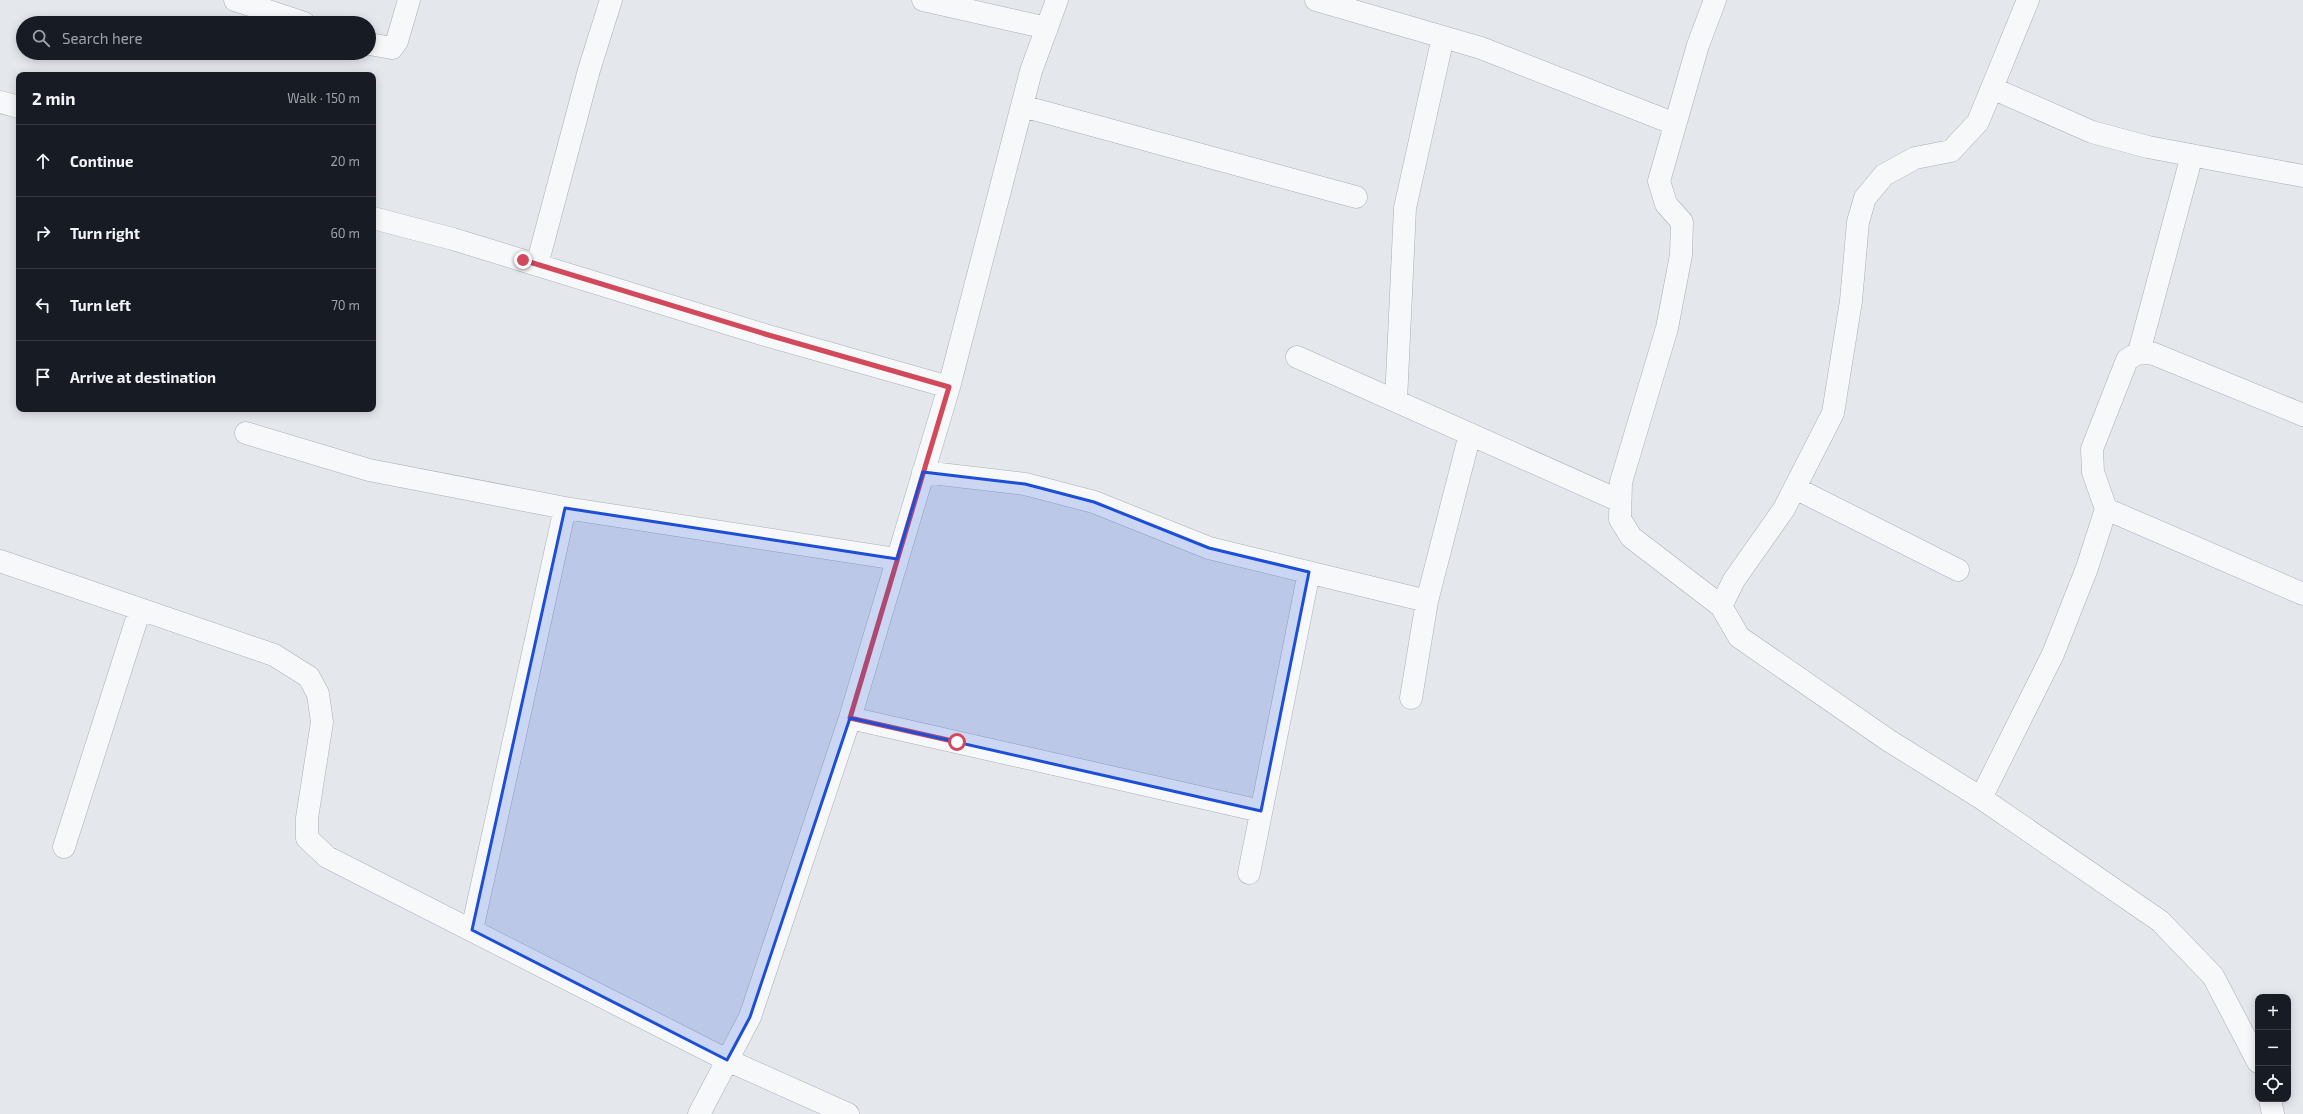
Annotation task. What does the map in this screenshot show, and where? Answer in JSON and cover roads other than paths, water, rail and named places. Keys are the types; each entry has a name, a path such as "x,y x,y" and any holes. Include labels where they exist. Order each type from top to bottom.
{"street":[{"path":"235,0 283,16"},
{"path":"376,45 392,48 397,41 409,0"},
{"path":"537,265 589,70 611,0"},
{"path":"923,0 1047,28"},
{"path":"699,1114 750,1017 850,718 949,387 1031,71 1057,0"},
{"path":"1316,0 1481,48 1675,124"},
{"path":"1715,0 1698,45 1659,181 1666,204 1682,222 1681,254 1668,328 1621,482 1620,519 1631,536 1721,606 1739,638 1888,740 1981,798 2160,921 2213,976 2255,1056"},
{"path":"1721,606 1734,580 1784,509 1833,413 1851,301 1858,222 1865,198 1884,175 1915,158 1951,151 1978,122 2028,0"},
{"path":"1396,401 1406,208 1443,37"},
{"path":"1992,88 2092,132 2148,147 2303,176"},
{"path":"0,102 16,106"},
{"path":"1022,106 1356,197"},
{"path":"1981,798 2053,654 2087,568 2106,509 2093,472 2092,449 2127,360 2139,352 2192,155"},
{"path":"376,219 452,239 765,334 949,387"},
{"path":"2139,352 2154,354 2303,415"},
{"path":"1297,356 1620,501"},
{"path":"246,433 369,470 565,508 897,559"},
{"path":"1411,698 1427,601 1470,434"},
{"path":"924,472 1025,484 1094,502 1209,548 1427,601"},
{"path":"1794,488 1958,570"},
{"path":"472,930 565,508"},
{"path":"2106,509 2303,594"},
{"path":"0,561 274,655 308,677 318,694 322,722 307,818 307,838 327,857 727,1060 848,1114"},
{"path":"1249,873 1309,572"},
{"path":"64,848 140,609"},
{"path":"850,718 1261,811"},
{"path":"2271,1102 2273,1114"}]}
